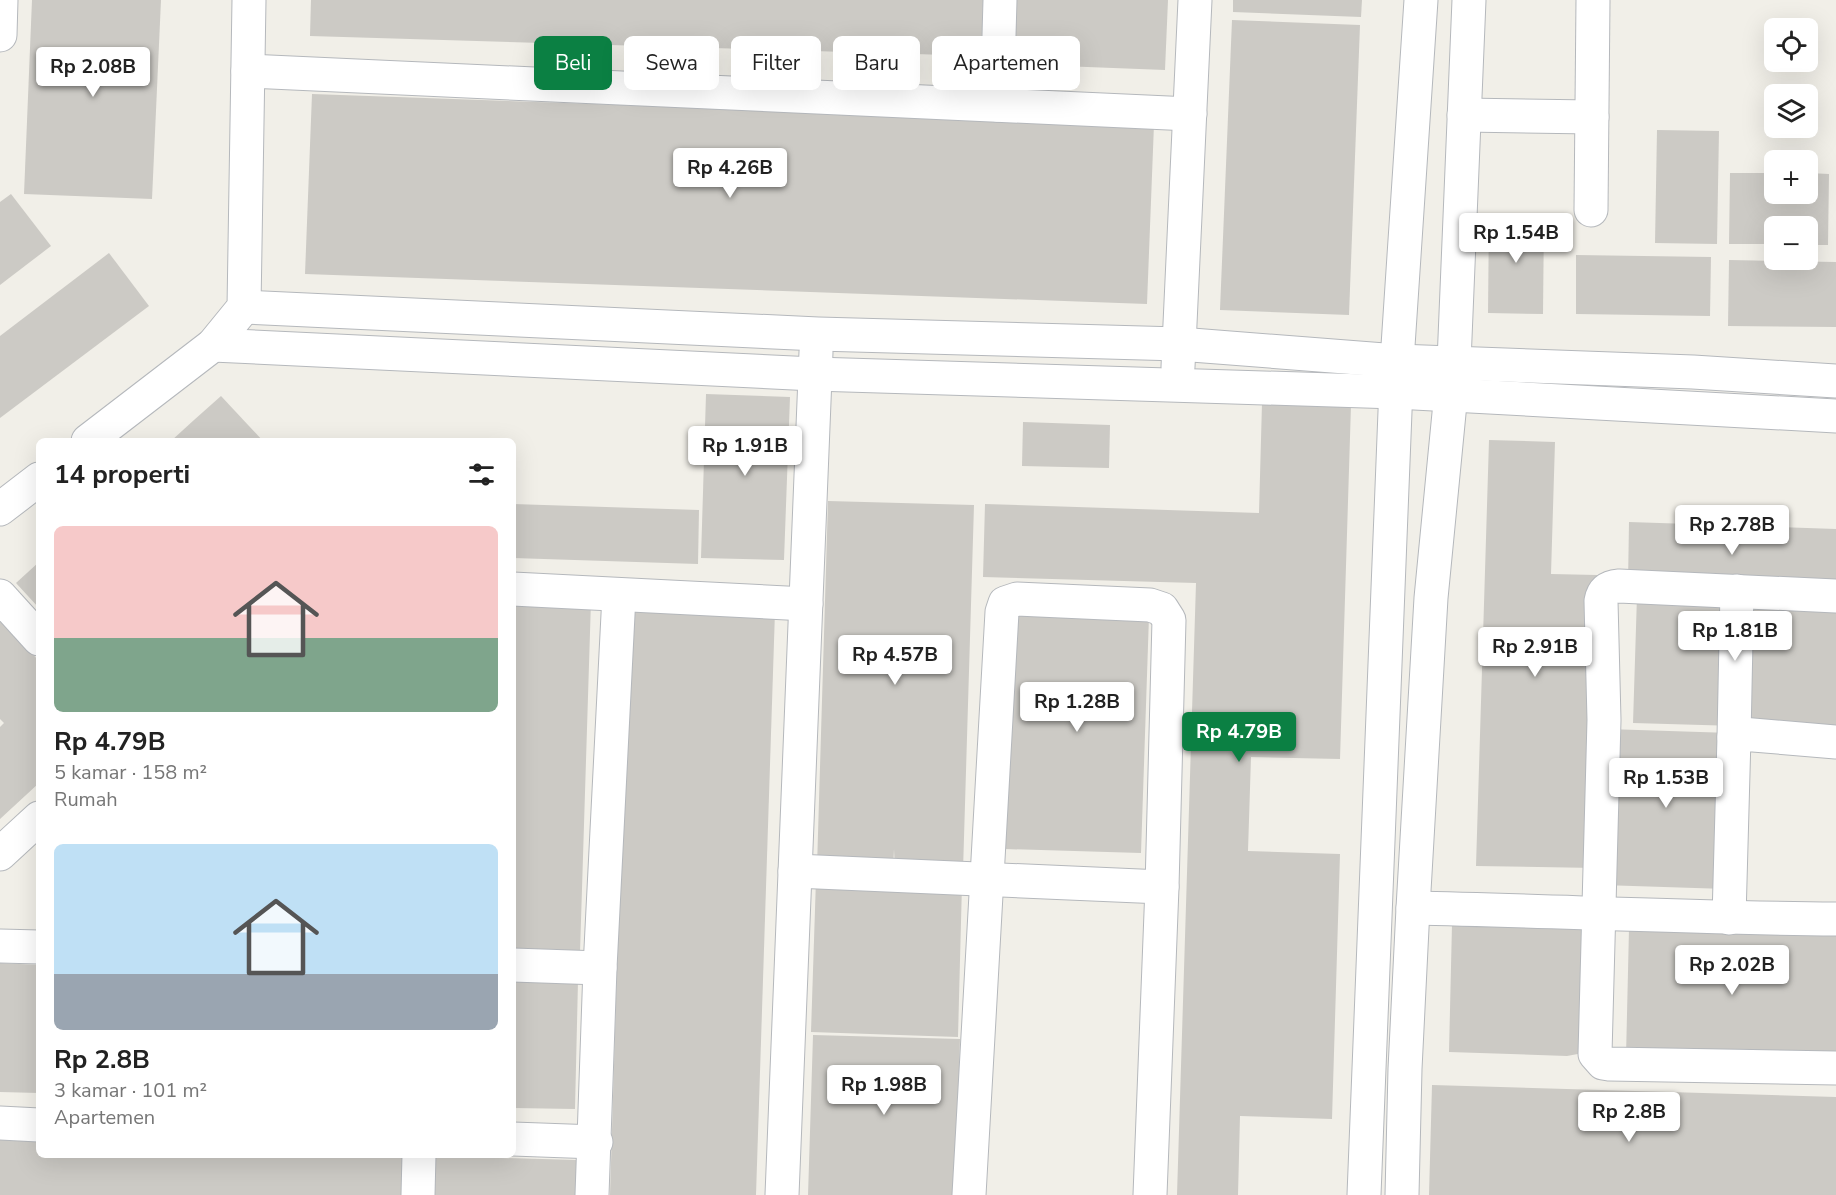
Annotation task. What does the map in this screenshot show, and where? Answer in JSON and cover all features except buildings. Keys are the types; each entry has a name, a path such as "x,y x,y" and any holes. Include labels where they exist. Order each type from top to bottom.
{"street":[{"path":"0,34 1,0"},
{"path":"92,438 213,345 244,307 249,0"},
{"path":"997,105 1000,0"},
{"path":"1177,385 1195,0"},
{"path":"1364,1195 1397,376 1421,0"},
{"path":"1402,1195 1405,1069 1431,598 1454,362 1469,0"},
{"path":"1591,210 1593,0"},
{"path":"248,71 1190,114"},
{"path":"1464,116 1592,117"},
{"path":"244,307 818,334 1179,344 1397,376 1450,396 1836,416"},
{"path":"782,1195 814,374 818,334"},
{"path":"213,345 814,374 1177,385 1397,376 1454,362 1836,381"},
{"path":"0,509 36,481"},
{"path":"1836,596 1619,586 1607,588 1602,596 1604,720 1595,1054 1603,1063 1836,1068"},
{"path":"516,589 806,604"},
{"path":"1729,918 1737,591"},
{"path":"592,1195 596,1142 600,968 619,595"},
{"path":"0,596 36,636"},
{"path":"969,1195 1002,612 1005,603 1017,599 1150,605 1162,609 1169,620 1162,887 1150,1195"},
{"path":"1734,737 1741,734 1836,742"},
{"path":"0,854 36,821"},
{"path":"795,871 1162,887"},
{"path":"1413,908 1836,919"},
{"path":"0,946 36,947"},
{"path":"516,965 600,968"},
{"path":"0,1123 36,1125"},
{"path":"516,1139 596,1142"},
{"path":"418,1195 419,1158"}]}
